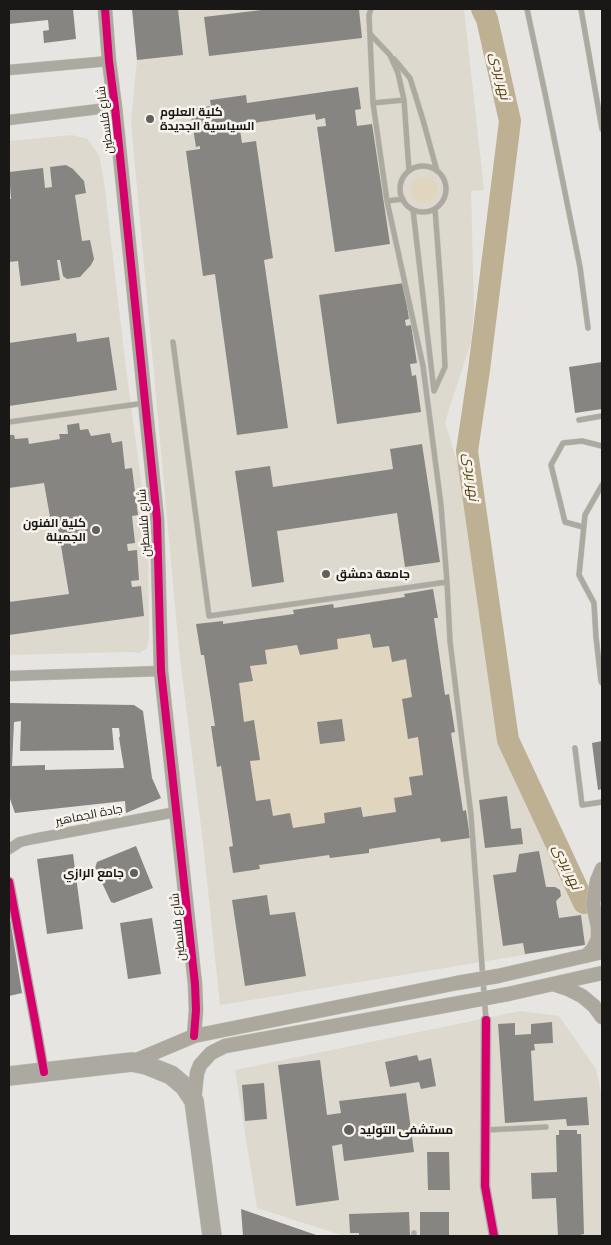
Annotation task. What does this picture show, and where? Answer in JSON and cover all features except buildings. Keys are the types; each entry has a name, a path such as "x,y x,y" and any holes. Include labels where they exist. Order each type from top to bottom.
{"highway":[{"path":"9,1076 132,1062 171,1074 184,1086 194,1101 212,1236"}],"street":[{"name":"شارع فلسطين","path":"105,9 157,519 161,671 195,984 194,1036"},
{"path":"9,70 109,61"},
{"path":"9,120 116,107"},
{"path":"9,676 161,671"},
{"name":"جادة الجماهير","path":"9,849 20,842 33,838 176,812"},
{"path":"585,956 594,949 598,939 598,927 593,904 596,881 602,869"},
{"path":"9,882 44,1072"},
{"path":"132,1062 194,1036 498,976 602,952"},
{"path":"194,1101 197,1073 200,1065 211,1053 225,1046 508,994 602,972"},
{"path":"552,984 582,996 594,1006 602,1017"},
{"path":"486,1020 485,1186 494,1236"}],"lane":[{"path":"371,9 369,15 373,103 387,201 423,366 441,505 450,641 470,815 486,1020"},
{"path":"527,9 580,267 588,328"},
{"path":"581,9 602,129"},
{"path":"370,34 410,78 437,171"},
{"path":"390,55 398,73 404,100 409,172"},
{"path":"373,103 404,100"},
{"path":"423,166 437,171 446,183 445,198 441,205 435,210 428,212 413,210 407,205 400,192 404,177 415,168 423,166"},
{"path":"387,201 403,199"},
{"path":"413,210 434,391 445,367 435,210"},
{"path":"173,342 209,616 447,582"},
{"path":"9,422 145,402"},
{"path":"579,420 602,416"},
{"path":"584,527 565,522 551,465 563,443 582,441 602,446"},
{"path":"602,485 584,515 579,575 594,603 602,683"},
{"path":"575,748 582,806 602,802"},
{"path":"485,1130 546,1127"}],"shaded area":[{"name":"جامعة دمشق","path":"132,9 464,9 484,190 471,191 474,309 471,342 445,422 468,499 510,766 570,857 597,903 602,940 585,945 220,1005 203,843 179,650 131,122 137,60"},
{"path":"72,135 87,139 99,155 104,181 148,533 149,638 147,648 139,653 9,655 9,141"},
{"path":"424,177 433,181 437,190 433,199 424,203 415,199 411,190 415,181"},
{"path":"370,634 373,648 389,646 392,661 406,659 412,697 402,699 408,738 418,737 423,775 409,777 412,795 396,812 363,817 361,807 324,813 325,823 293,828 290,813 273,816 270,799 256,801 250,761 260,759 254,721 244,722 239,683 253,681 250,666 267,664 265,650 297,645 300,655 338,649 337,639"},
{"path":"520,1011 559,1016 596,1069 602,1097 602,1236 344,1236 257,1208 235,1070"}],"waterway":[{"name":"نهر بردى","path":"482,9 487,19 510,121 467,451 508,740 584,903"}],"cycle path":[{"path":"105,9 157,519 161,671 195,984 194,1036"},
{"path":"9,882 44,1072"},
{"path":"486,1020 485,1186 494,1236"}],"place":[{"name":"كلية العلوم السياسية الجديدة","path":"150,119"},
{"name":"كلية الفنون الجميلة","path":"96,530"},
{"name":"جامعة دمشق","path":"326,574"},
{"name":"جامع الرازي","path":"134,873"},
{"name":"مستشفى التوليد","path":"349,1130"}]}
